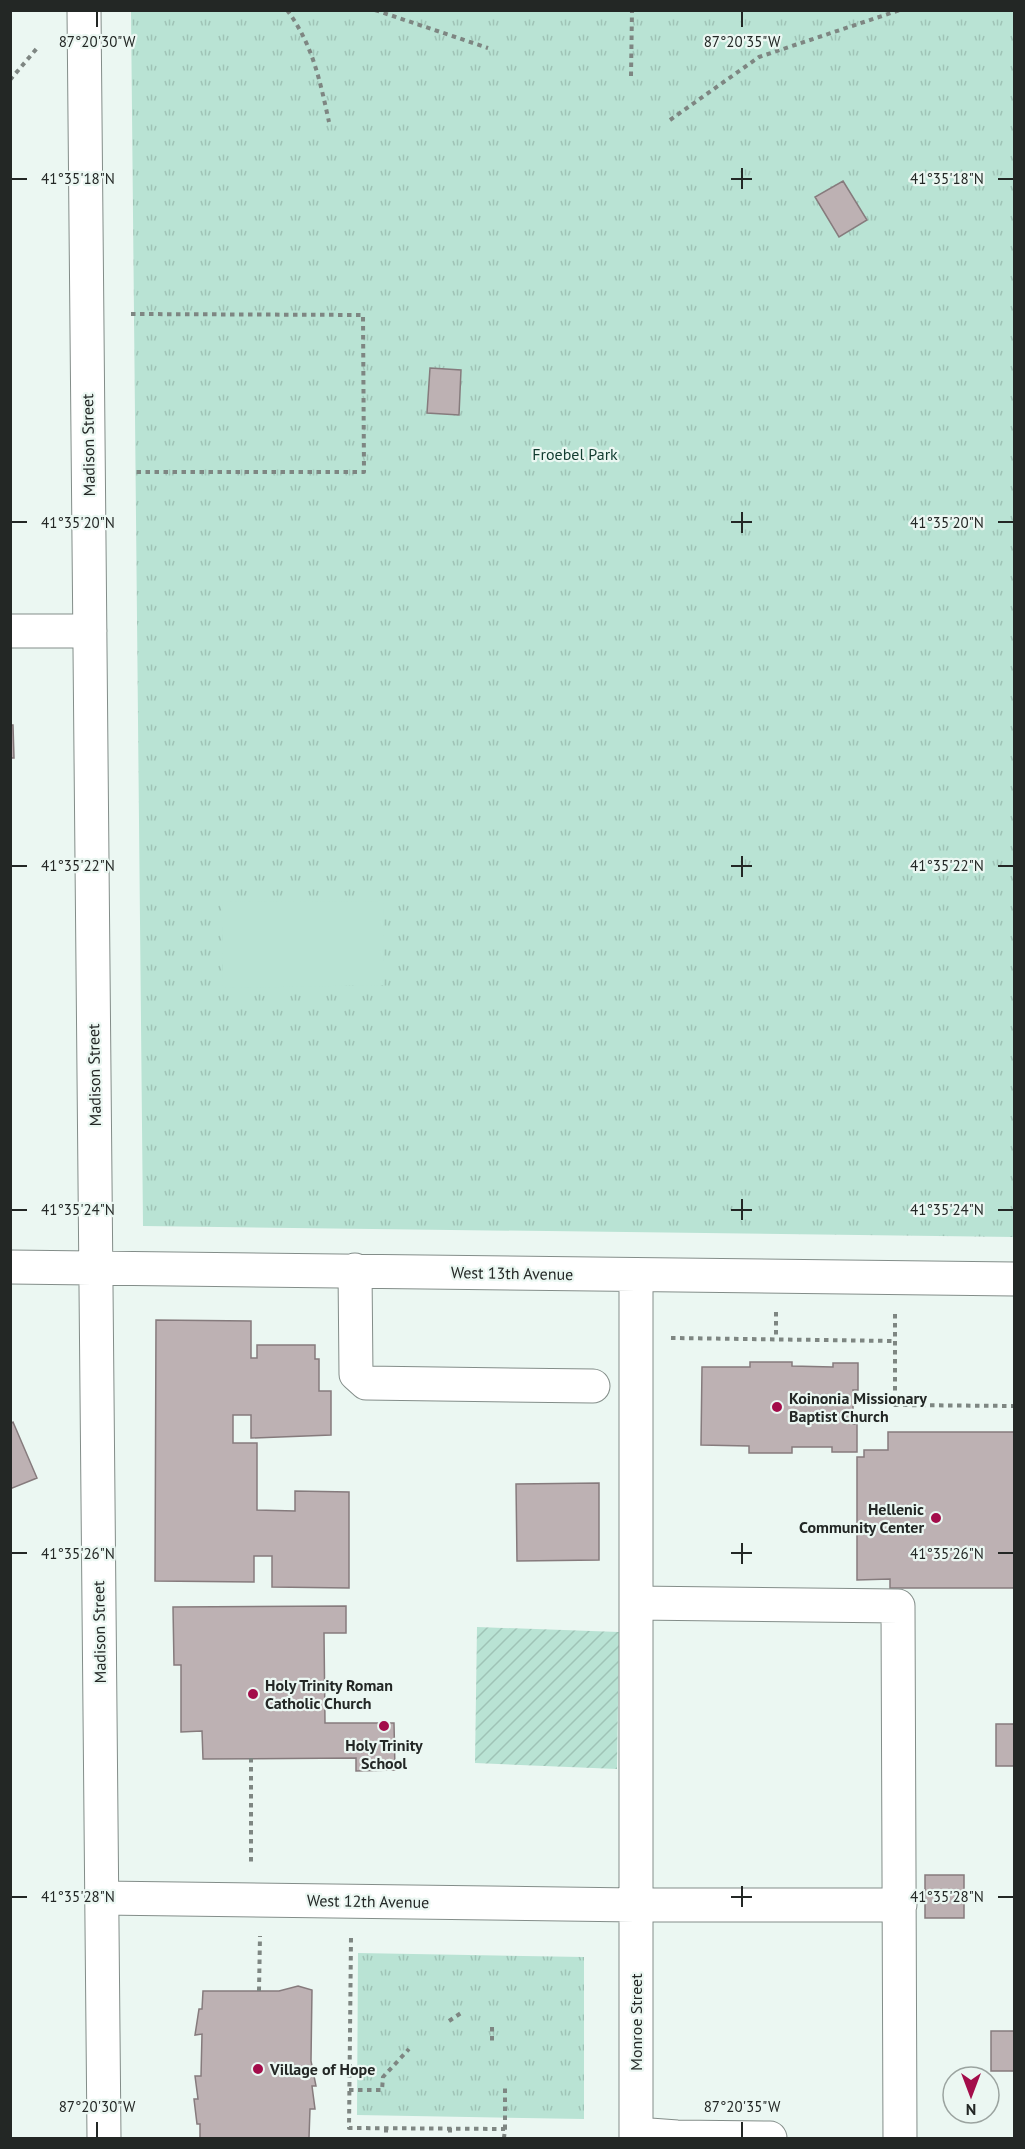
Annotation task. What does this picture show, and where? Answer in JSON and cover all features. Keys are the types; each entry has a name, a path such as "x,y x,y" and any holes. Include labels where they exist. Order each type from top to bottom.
{"street":[{"name":"Madison Street","path":"84,10 104,2139"},
{"path":"10,631 90,631"},
{"name":"West 13th Avenue","path":"10,1267 1014,1279"},
{"path":"355,1270 356,1374 366,1383 593,1386"},
{"name":"Monroe Street","path":"636,1275 636,2136"},
{"path":"636,1603 898,1606 900,2139"},
{"name":"West 12th Avenue","path":"102,1898 635,1905 900,1905"},
{"path":"636,2136 770,2139"}],"path":[{"path":"287,10 300,28 314,59 329,122"},
{"path":"375,10 488,48"},
{"path":"631,76 632,10"},
{"path":"670,120 759,57 900,10"},
{"path":"10,80 38,47"},
{"path":"131,314 363,315 364,472 132,472"},
{"path":"776,1312 776,1339"},
{"path":"895,1314 895,1405 1014,1406"},
{"path":"636,1337 895,1341"},
{"path":"251,1758 252,1873"},
{"path":"260,1936 260,1992"},
{"path":"351,1938 349,2128 505,2129"},
{"path":"449,2021 464,2011"},
{"path":"492,2027 492,2043"},
{"path":"349,2090 382,2090 382,2077 409,2049"},
{"path":"504,2139 505,2087"},
{"path":"386,2128 386,2139"},
{"path":"450,2128 450,2139"}],"green space":[{"name":"Froebel Park","path":"131,11 1014,11 1014,1237 143,1226"},
{"path":"383,901 384,985 223,988 222,902"},
{"path":"477,1627 619,1632 617,1769 475,1763"},
{"path":"358,1953 584,1957 584,2119 357,2115"}],"building":[{"path":"843,181 867,220 839,237 815,197"},
{"path":"430,368 461,370 459,415 427,413"},
{"path":"10,725 13,725 14,758 10,758"},
{"path":"156,1320 251,1321 251,1358 257,1358 257,1345 315,1345 315,1359 319,1359 319,1391 331,1391 331,1435 251,1438 251,1415 233,1415 233,1443 257,1443 257,1510 295,1511 295,1491 349,1492 349,1588 272,1587 272,1556 254,1556 254,1582 155,1581"},
{"name":"Koinonia Missionary Baptist Church","path":"750,1362 792,1362 792,1366 833,1367 833,1363 858,1363 858,1390 853,1390 853,1424 857,1424 857,1452 832,1452 832,1447 792,1447 792,1453 749,1453 749,1446 701,1445 702,1367 750,1367"},
{"path":"13,1422 37,1478 10,1489 10,1424"},
{"name":"Hellenic Community Center","path":"888,1432 1014,1432 1014,1588 890,1588 890,1579 857,1580 857,1457 864,1457 864,1450 888,1450"},
{"path":"599,1483 599,1560 517,1561 516,1484"},
{"name":"Holy Trinity Roman Catholic Church","path":"346,1606 346,1633 324,1633 325,1723 394,1723 395,1770 356,1771 356,1758 203,1759 202,1731 181,1732 181,1665 174,1665 173,1607"},
{"path":"996,1724 1014,1724 1014,1766 996,1766"},
{"path":"925,1875 964,1875 964,1918 925,1918"},
{"name":"Village of Hope","path":"298,1986 312,1990 311,2061 316,2086 312,2086 315,2109 310,2109 309,2138 200,2138 200,2124 197,2124 194,2099 198,2099 195,2076 201,2076 202,2034 195,2035 199,2009 202,2009 203,1991 279,1991"},
{"path":"991,2031 1014,2031 1014,2071 1001,2071 1001,2065 991,2065"}],"place":[{"name":"Koinonia Missionary Baptist Church","path":"777,1407"},
{"name":"Hellenic Community Center","path":"936,1518"},
{"name":"Holy Trinity Roman Catholic Church","path":"253,1694"},
{"name":"Holy Trinity School","path":"384,1726"},
{"name":"Village of Hope","path":"258,2069"}]}
